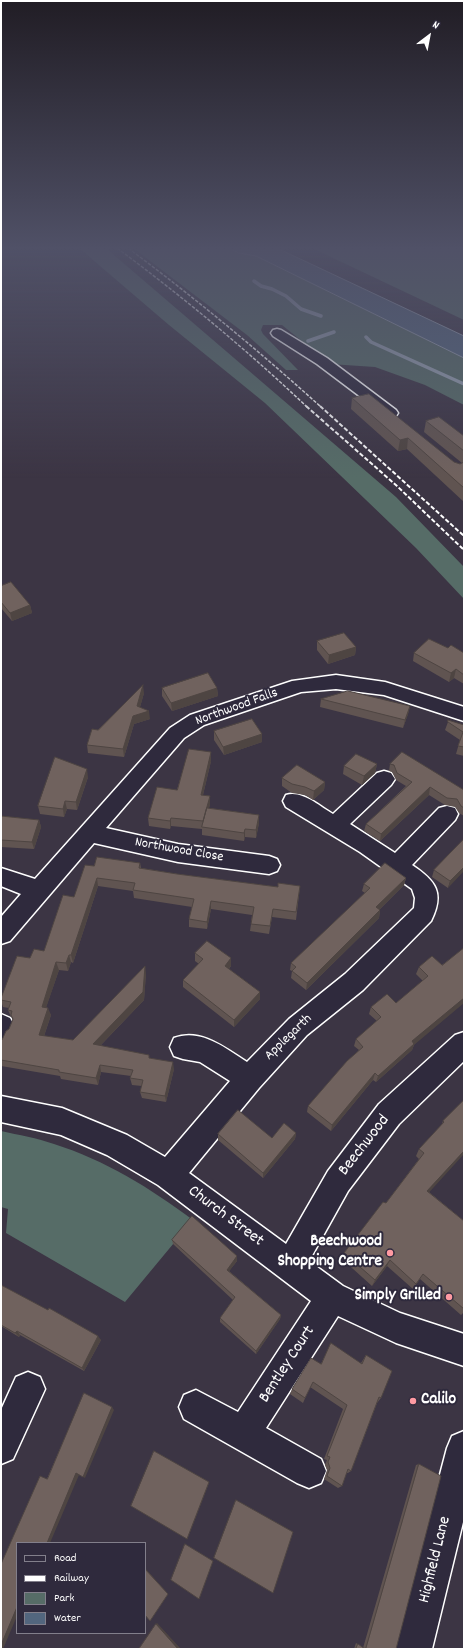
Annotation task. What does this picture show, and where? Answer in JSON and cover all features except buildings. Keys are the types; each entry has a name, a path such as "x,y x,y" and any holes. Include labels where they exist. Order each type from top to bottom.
{"street":[{"path":"278,333 354,384 402,421"},
{"name":"Northwood Falls","path":"1,934 177,733 198,720 299,686 336,682 385,689 464,714"},
{"path":"334,826 384,779"},
{"path":"294,801 368,846 397,866 447,814"},
{"name":"Northwood Close","path":"89,833 178,853 269,865"},
{"name":"Applegarth","path":"168,1175 249,1079 298,1027 354,982 423,914 427,906 428,898 425,890 420,882 397,866"},
{"path":"1,877 38,891"},
{"name":"Beechwood","path":"290,1266 338,1181 389,1114 464,1044"},
{"path":"183,1047 205,1050 249,1079"},
{"name":"Church Street","path":"1,1109 62,1122 118,1145 168,1175 332,1297 396,1327 464,1350"},
{"name":"Bentley Court","path":"243,1434 332,1297"},
{"path":"1,1447 28,1389"},
{"path":"196,1407 309,1471"},
{"name":"Highfield Lane","path":"413,1649 464,1448"}],"green space":[{"path":"169,325 196,325 396,497 464,567 464,599 416,548 265,403"},
{"path":"234,325 263,325 261,330 263,334 298,370 286,370"},
{"path":"282,325 397,325 464,358 464,405 425,385 375,367 330,364"},
{"path":"1,1131 48,1142 91,1158 144,1186 193,1220 125,1302 6,1233 8,1209 1,1207"}],"water":[{"path":"397,325 441,325 464,336 464,358"}],"waterway":[{"path":"308,341 334,332"},
{"path":"366,337 371,342 464,384"}],"railway":[{"path":"215,325 307,407"},
{"path":"226,325 321,407"},
{"path":"306,406 397,486 464,550"},
{"path":"320,406 464,536"}],"place":[{"name":"Beechwood Shopping Centre","path":"390,1253"},
{"name":"Simply Grilled","path":"449,1297"},
{"name":"Calilo","path":"413,1401"}]}
